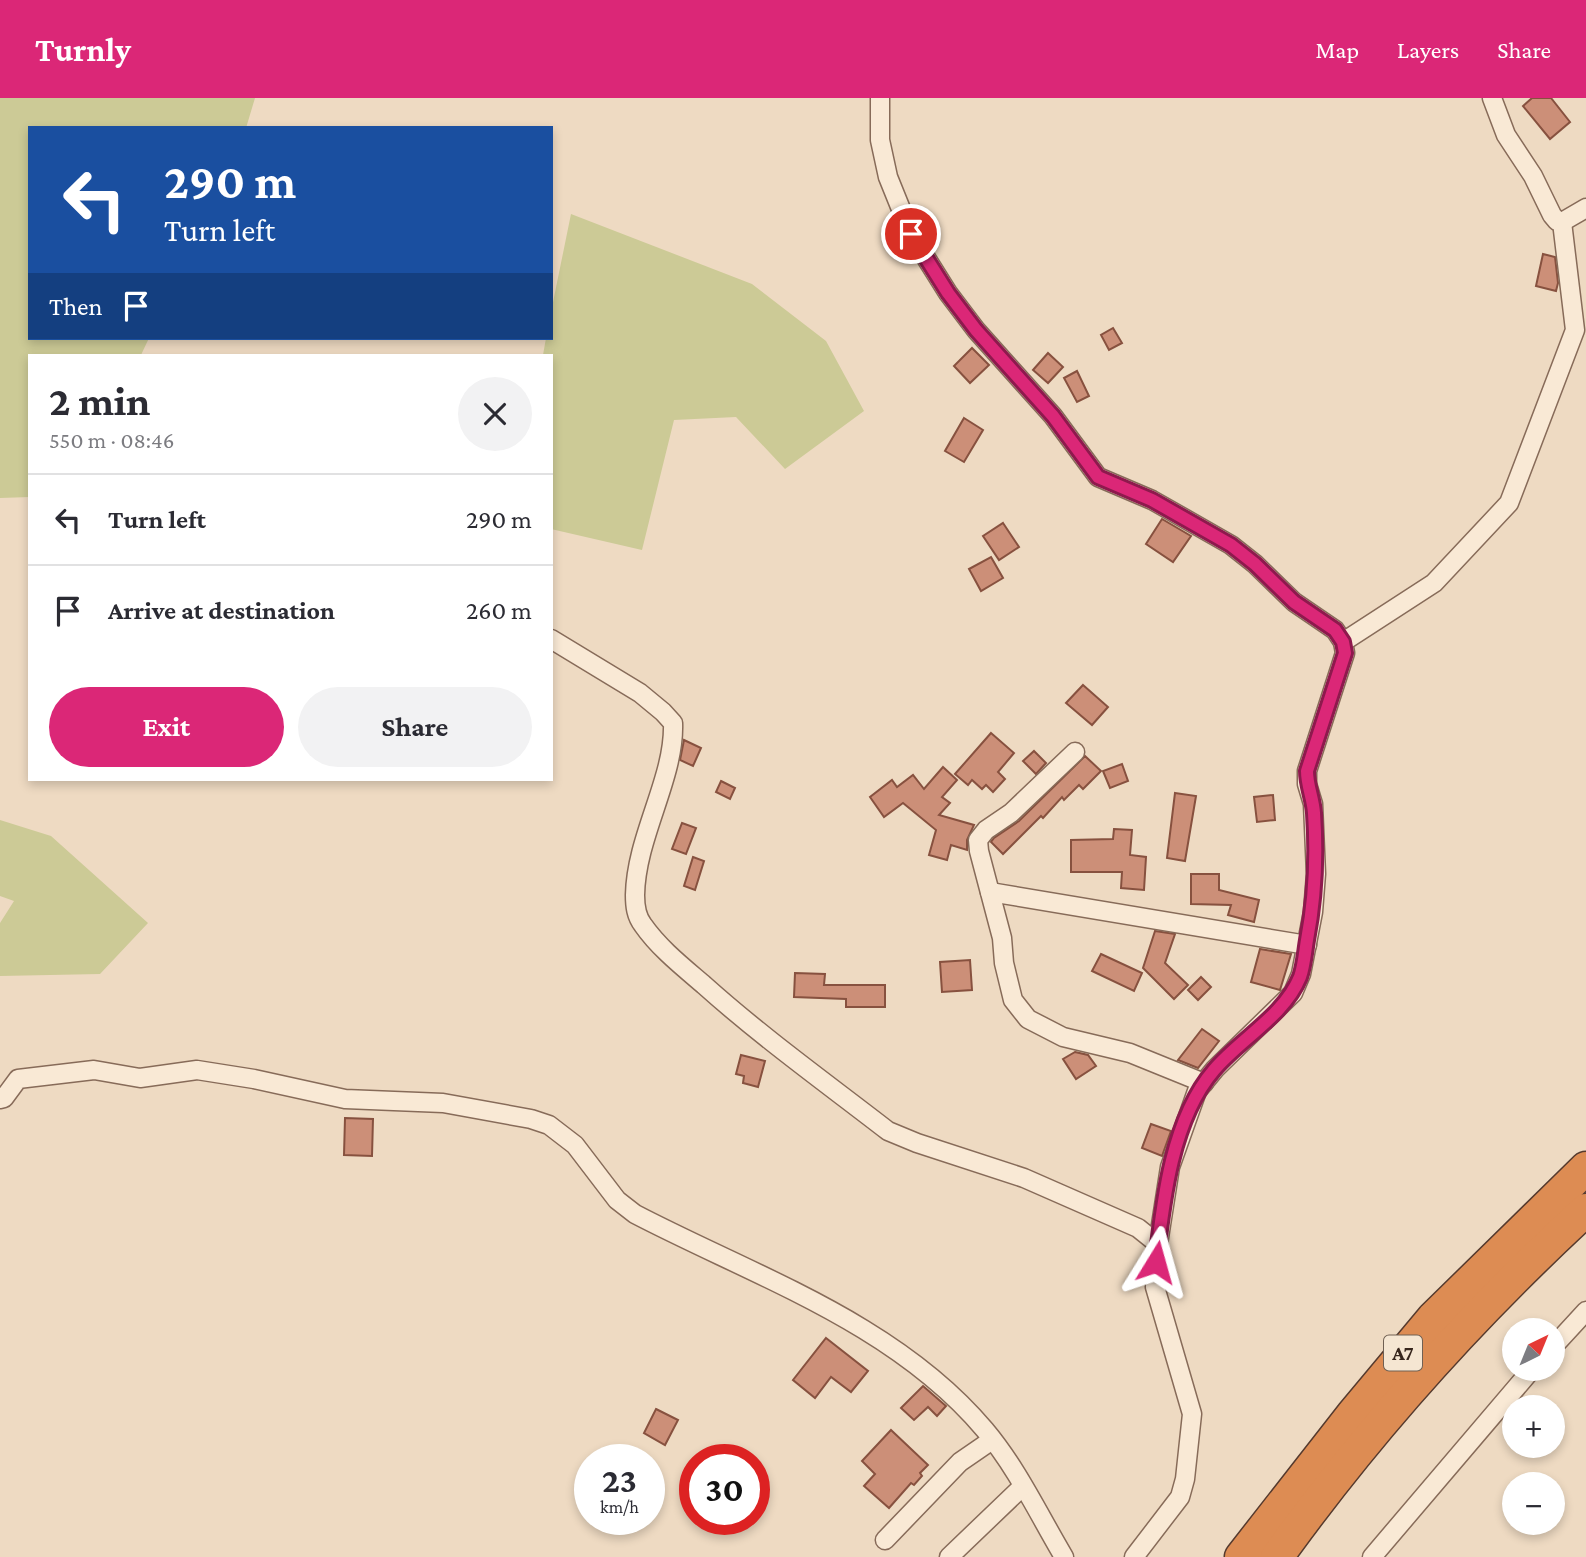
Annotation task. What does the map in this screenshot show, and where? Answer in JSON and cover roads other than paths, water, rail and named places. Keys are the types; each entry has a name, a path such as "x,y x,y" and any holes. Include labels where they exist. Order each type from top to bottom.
{"highway":[{"name":"A7","path":"1241,1557 1433,1318 1586,1168"},
{"name":"A7","path":"1277,1557 1358,1453 1428,1371 1535,1257 1586,1210"}],"street":[{"path":"880,98 880,140 888,177 911,234 948,293 976,330 1053,416 1098,477 1152,500 1231,545 1294,602 1335,630 1343,642 1345,653 1307,771 1314,816 1316,874 1301,974 1293,993 1240,1043 1197,1091 1170,1167 1158,1244 1155,1287 1192,1414 1185,1479 1180,1497 1133,1557"},
{"path":"1493,98 1506,135 1533,176 1557,221 1562,222 1586,208"},
{"path":"1343,642 1434,583 1509,503 1575,330 1562,222"},
{"path":"553,640 640,693 673,723 668,762 640,850 635,895 637,915 643,925 675,960 732,1010 888,1131 1024,1178 1138,1228 1158,1244"},
{"path":"1075,752 1011,813 978,840 1002,938 1004,963 1013,1000 1028,1019 1063,1037 1130,1053 1204,1083"},
{"path":"990,892 1307,945"},
{"path":"0,1099 4,1098 18,1079 94,1070 140,1078 197,1070 254,1079 345,1099 443,1103 531,1119 548,1125 575,1145 617,1200 635,1214 875,1335 939,1382 992,1440 1013,1468 1059,1555"},
{"path":"1565,1334 1586,1311"},
{"path":"1372,1557 1522,1381"},
{"path":"884,1539 960,1462 992,1440"},
{"path":"949,1557 1022,1487"}]}
